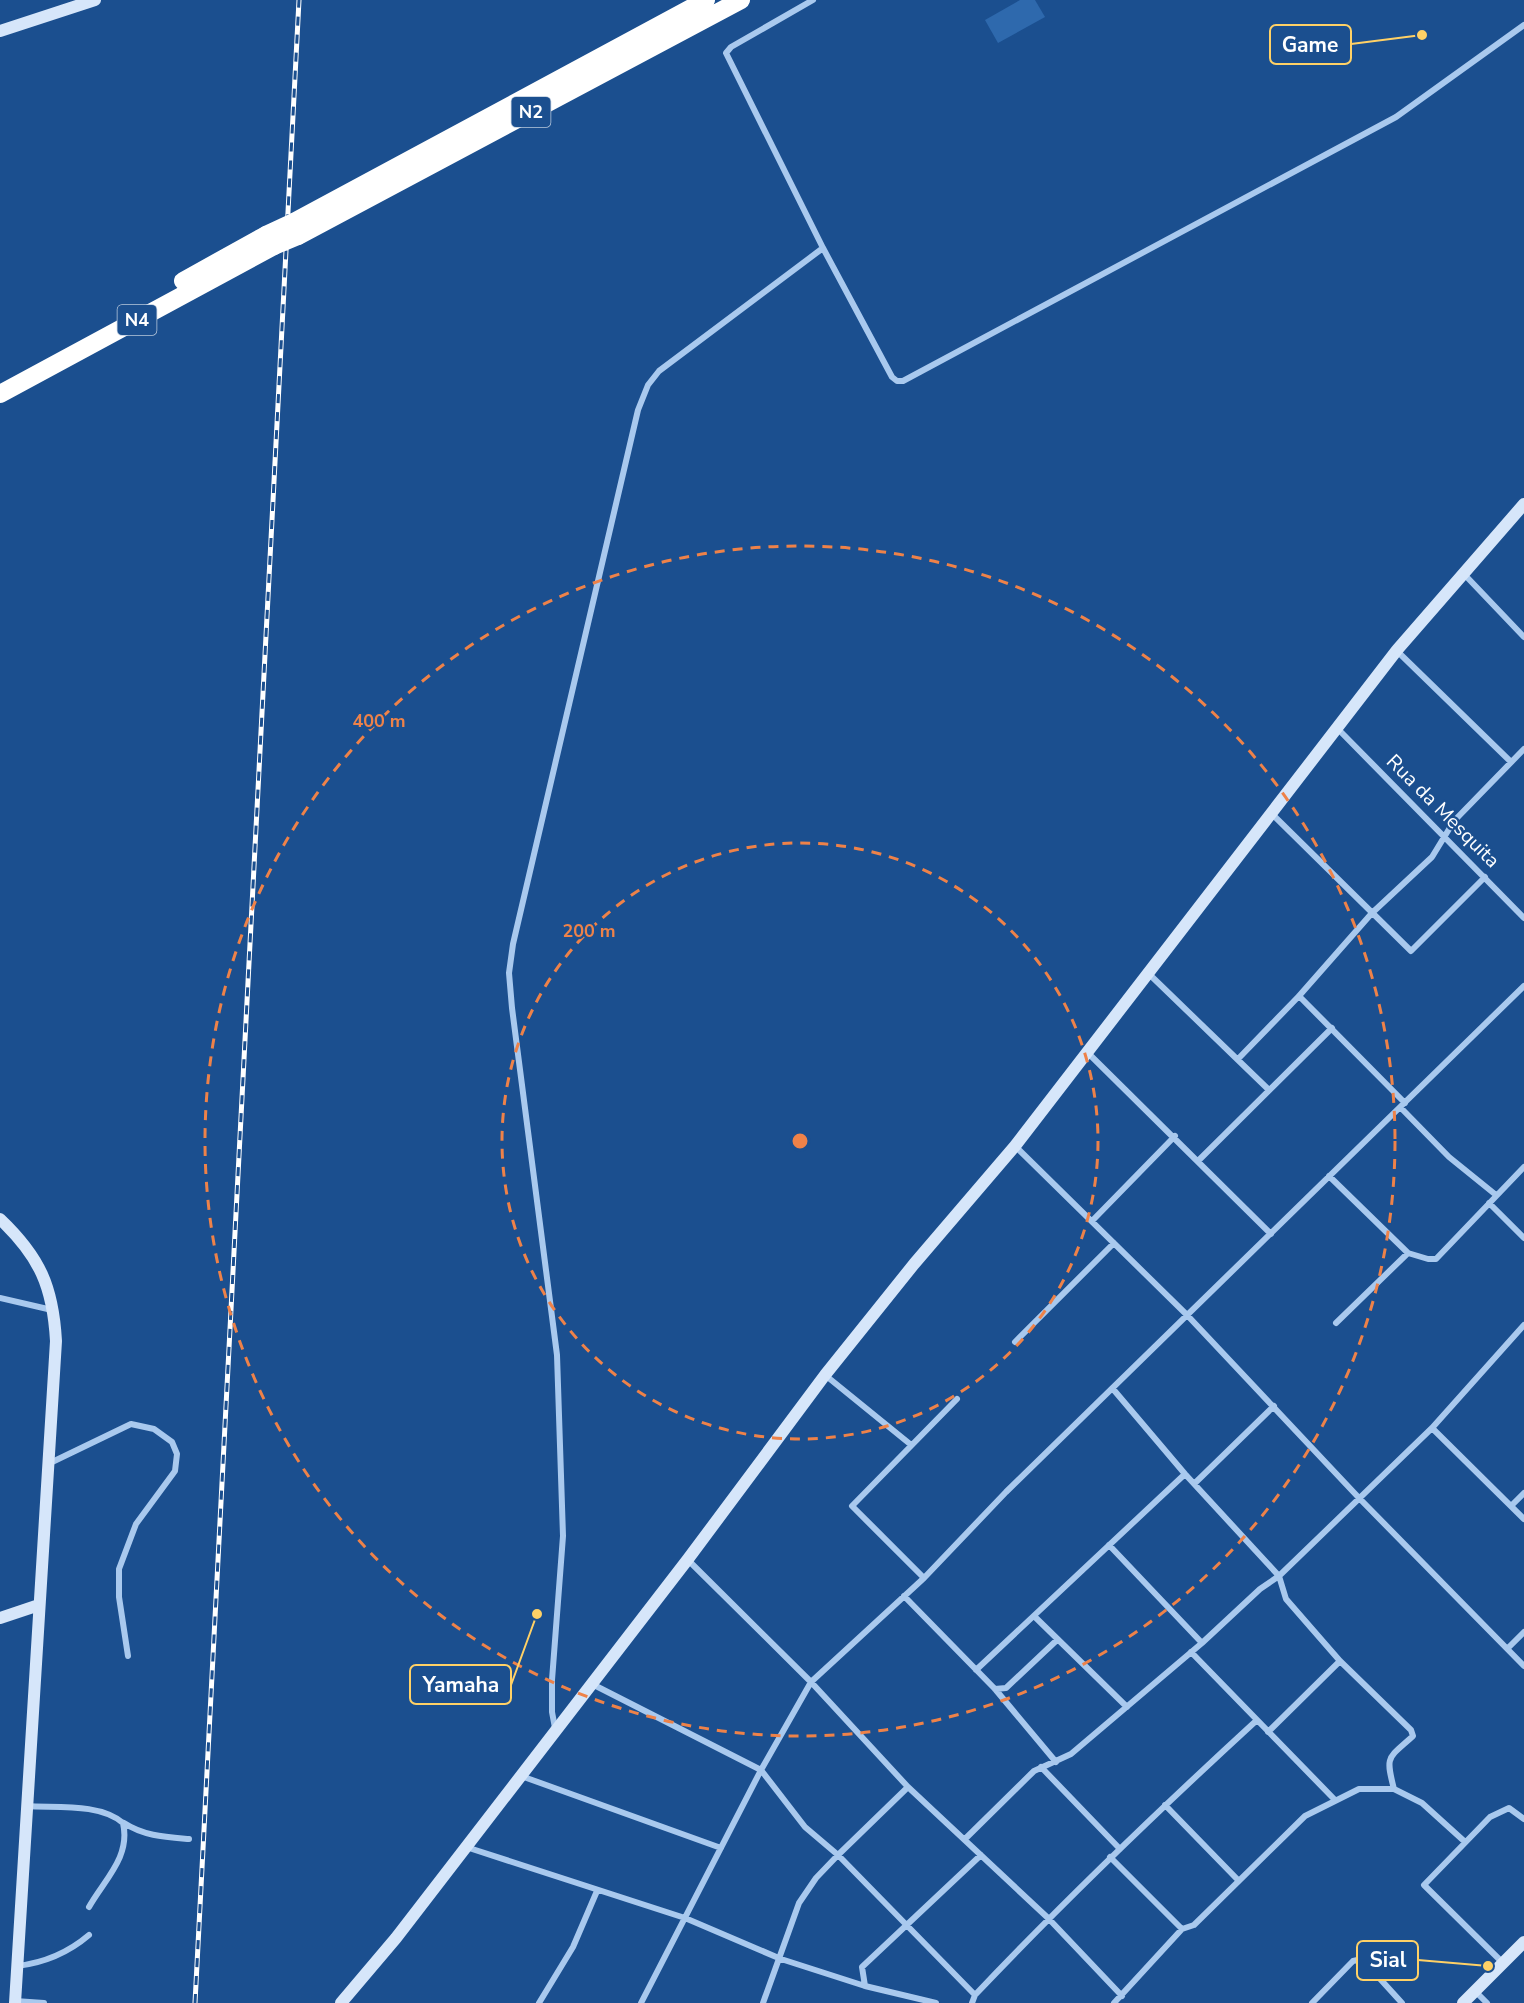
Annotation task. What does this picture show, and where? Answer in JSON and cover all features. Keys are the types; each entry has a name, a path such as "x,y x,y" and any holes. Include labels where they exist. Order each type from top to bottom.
{"highway":[{"name":"N2","path":"296,229 706,0"},
{"name":"N2","path":"320,224 741,0"},
{"name":"N4","path":"0,381 270,240 296,229 320,224"},
{"name":"N4","path":"0,394 270,240"}],"street":[{"path":"0,31 95,0"},
{"path":"813,0 737,43 726,53 823,248 892,377 897,381 903,381 1396,117 1524,25"},
{"path":"555,1728 552,1712 552,1680 563,1536 558,1366 530,1130 512,1008 509,972 513,944 638,410 648,385 659,371 823,248"},
{"path":"341,2003 396,1938 555,1728 688,1559 825,1375 914,1264 1015,1146 1397,650 1462,573 1524,505"},
{"path":"1462,573 1524,637"},
{"path":"1397,650 1511,762"},
{"name":"Rua da Mesquita","path":"1337,728 1445,835 1524,918"},
{"path":"1238,1059 1299,996 1372,913 1432,857 1454,820 1524,749"},
{"path":"1271,813 1411,951 1485,877"},
{"path":"1149,973 1269,1090"},
{"path":"641,2003 761,1770 811,1682 924,1578 1006,1492 1524,986"},
{"path":"1299,996 1332,1028 1449,1157 1496,1195"},
{"path":"1199,1160 1332,1028"},
{"path":"1087,1051 1271,1234"},
{"path":"1092,1221 1175,1136"},
{"path":"1015,1146 1187,1315 1360,1499 1524,1665"},
{"path":"1329,1176 1408,1252 1428,1259 1436,1259 1524,1167"},
{"path":"1489,1203 1524,1238"},
{"path":"0,1219 33,1258 51,1293 56,1341 15,2002 44,2003"},
{"path":"1016,1342 1114,1243"},
{"path":"1336,1323 1408,1252"},
{"path":"0,1298 54,1310"},
{"path":"965,1839 1041,1767 1071,1754 1279,1575 1432,1428 1524,1324"},
{"path":"825,1375 910,1444"},
{"path":"1113,1389 1185,1474 1279,1575 1286,1599 1340,1661 1412,1733 1413,1736 1389,1758 1394,1789"},
{"path":"924,1578 852,1506 910,1444 957,1399"},
{"path":"1195,1483 1274,1406"},
{"path":"48,1464 132,1424 154,1429 172,1442 177,1454 175,1471 136,1524 119,1569 119,1597 128,1656"},
{"path":"1432,1428 1524,1519"},
{"path":"976,1670 1185,1474"},
{"path":"1511,1506 1524,1493"},
{"path":"1109,1545 1202,1643"},
{"path":"688,1559 811,1682 908,1787 1048,1918 1122,1996"},
{"path":"904,1596 994,1689 1056,1762"},
{"path":"0,1618 39,1605"},
{"path":"1034,1616 1127,1707"},
{"path":"1508,1648 1524,1632"},
{"path":"994,1689 1006,1688 1058,1640"},
{"path":"1191,1652 1335,1800"},
{"path":"1269,1732 1340,1661"},
{"path":"590,1683 761,1770 805,1827 838,1855 975,1995"},
{"path":"972,2003 975,1995 1048,1918 1165,1804 1257,1720"},
{"path":"1041,1767 1120,1849"},
{"path":"521,1775 721,1848"},
{"path":"763,2003 781,1959 789,1927 800,1903 816,1878 908,1787"},
{"path":"1114,2003 1182,1929 1194,1925 1237,1879 1305,1816 1359,1788 1394,1789 1422,1803 1464,1841"},
{"path":"1165,1804 1237,1879"},
{"path":"27,1806 95,1811 115,1816 136,1831 189,1839"},
{"path":"1503,1963 1424,1885 1464,1841 1501,1810 1509,1808 1524,1819"},
{"path":"89,1907 117,1866 124,1840 123,1823"},
{"path":"466,1846 597,1891 685,1918 781,1959 865,1986 936,2003"},
{"path":"865,1986 861,1967 981,1855"},
{"path":"1110,1857 1182,1929"},
{"path":"540,2002 573,1947 597,1891"},
{"path":"17,1966 48,1959 76,1946 89,1935"},
{"path":"1463,2003 1524,1942"},
{"path":"1312,2003 1353,1961 1362,1959 1402,2003"},
{"path":"1476,1991 1487,2003"}],"shaded area":[{"path":"1020,0 1035,0 1045,17 998,43 985,20"}],"railway":[{"path":"195,2003 299,0"}],"place":[{"name":"Game","path":"1422,35"},
{"name":"Yamaha","path":"537,1614"},
{"name":"Sial","path":"1488,1966"}]}
